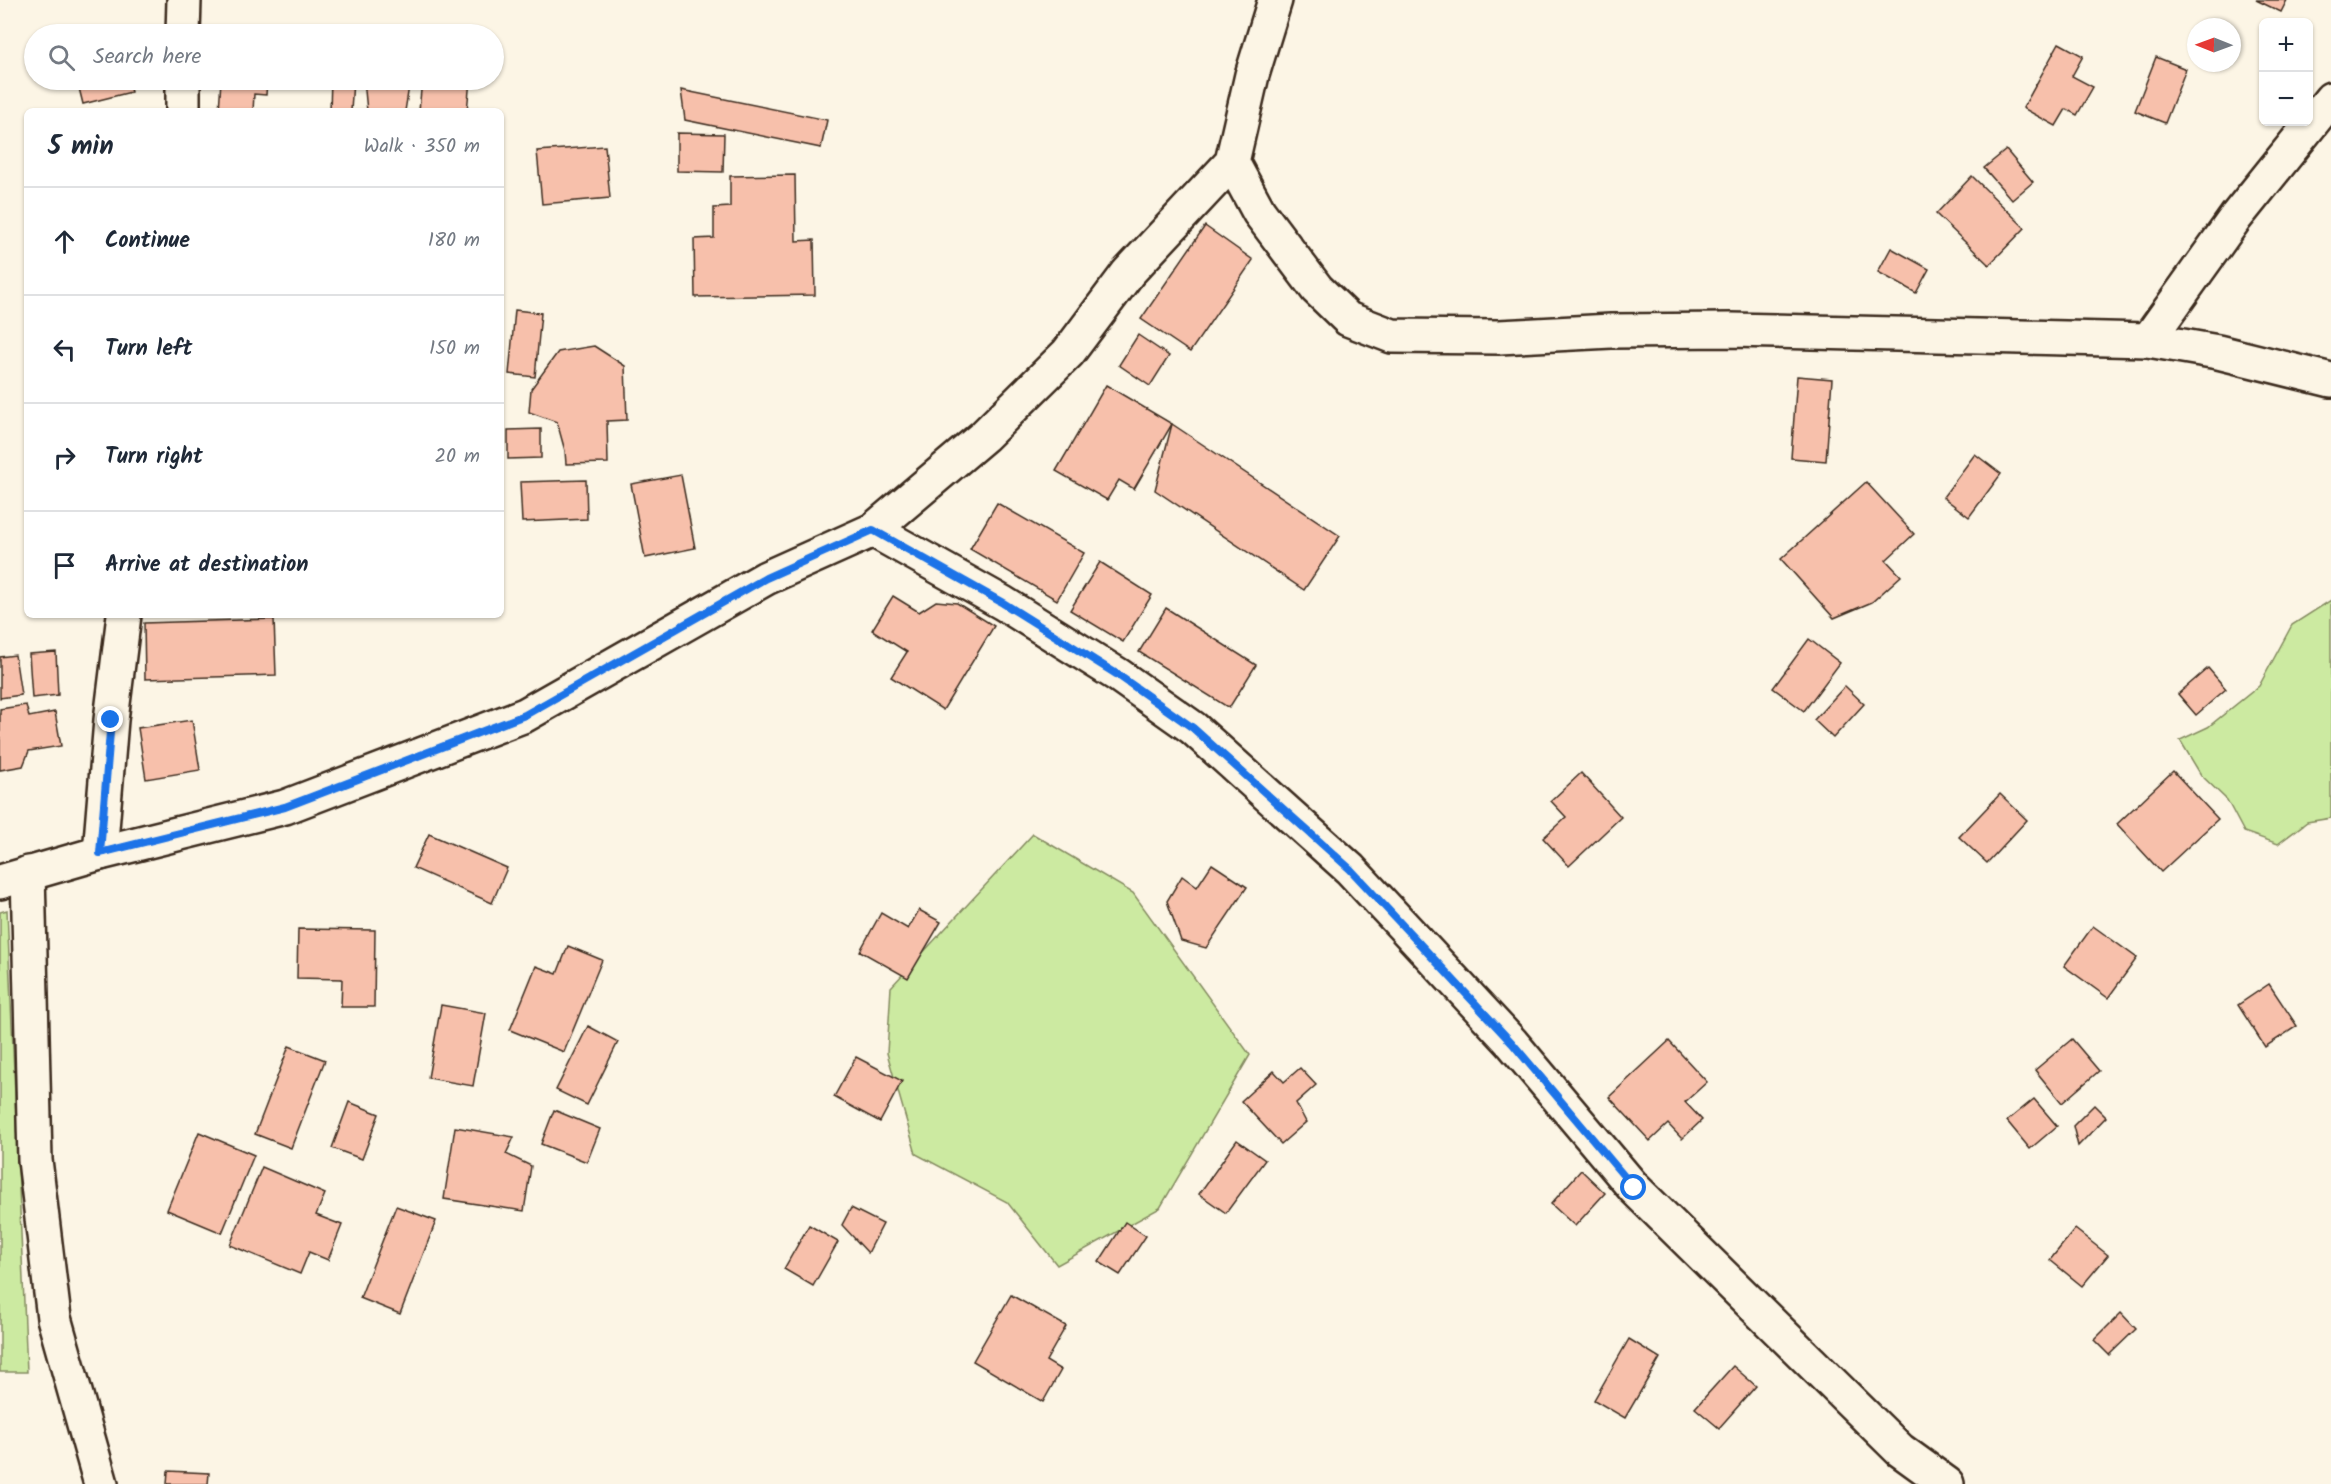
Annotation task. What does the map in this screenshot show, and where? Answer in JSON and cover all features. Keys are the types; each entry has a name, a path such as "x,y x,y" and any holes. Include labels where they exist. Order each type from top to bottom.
{"street":[{"path":"183,24 184,0"},
{"path":"101,1484 52,1306 35,1160 14,878 100,853 285,807 525,715 766,578 873,530 984,436 1068,353 1128,273 1232,162 1252,75 1275,0"},
{"path":"183,90 183,108"},
{"path":"2148,339 2236,217 2331,99"},
{"path":"1232,162 1259,212 1317,289 1348,319 1392,336 1499,337 1611,331 1731,330 2148,339 2218,352 2331,380"},
{"path":"873,530 1003,603 1108,669 1202,736 1350,869 1512,1043 1634,1188 1900,1450 1947,1484"},
{"path":"100,853 111,720 124,618"}],"green space":[{"path":"2331,600 2331,818 2307,822 2278,844 2244,832 2227,800 2201,775 2180,740 2208,727 2259,686 2292,625"},
{"path":"1033,834 1133,893 1250,1055 1160,1208 1057,1265 1007,1202 916,1154 887,1053 891,987"},
{"path":"7,910 27,1372 0,1372 0,912"}],"building":[{"path":"2256,0 2287,0 2281,12"},
{"path":"2059,43 2083,56 2072,76 2093,87 2077,115 2066,109 2056,126 2023,108"},
{"path":"2156,57 2186,69 2165,123 2135,111"},
{"path":"80,90 130,90 131,92 83,104"},
{"path":"220,90 266,90 266,95 254,94 253,108 219,108"},
{"path":"331,90 352,90 351,108 330,108"},
{"path":"365,90 408,90 405,108 367,108"},
{"path":"421,90 469,90 467,108 419,108"},
{"path":"681,90 827,120 821,148 685,120"},
{"path":"677,133 724,134 723,172 677,171"},
{"path":"605,146 610,198 542,204 537,151"},
{"path":"2006,150 2033,182 2012,200 1984,168"},
{"path":"795,175 796,241 814,240 815,295 695,297 694,239 714,238 714,208 730,207 730,176"},
{"path":"1972,176 2025,228 1989,265 1936,214"},
{"path":"1205,226 1253,260 1190,352 1141,319"},
{"path":"1891,248 1929,269 1916,293 1878,272"},
{"path":"515,310 541,313 535,377 509,374"},
{"path":"1138,335 1169,356 1150,386 1119,365"},
{"path":"594,346 625,366 627,420 607,421 608,463 566,464 557,422 529,412 531,389 558,352"},
{"path":"1797,376 1832,379 1826,461 1791,458"},
{"path":"1106,385 1172,424 1134,489 1119,480 1107,500 1056,471"},
{"path":"1172,424 1340,536 1304,590 1155,490"},
{"path":"541,429 541,458 508,459 508,430"},
{"path":"1975,454 2001,474 1969,517 1943,497"},
{"path":"681,475 695,548 645,558 631,484"},
{"path":"586,480 587,519 522,522 520,482"},
{"path":"1866,482 1914,534 1886,560 1901,576 1872,602 1834,618 1781,559"},
{"path":"997,503 1084,553 1057,600 970,549"},
{"path":"1100,562 1152,595 1123,642 1070,610"},
{"path":"893,596 919,612 936,601 957,603 994,626 943,710 891,677 907,652 872,630"},
{"path":"1166,608 1256,665 1229,708 1139,652"},
{"path":"274,619 276,675 145,679 144,623"},
{"path":"1809,639 1840,663 1804,711 1773,688"},
{"path":"56,652 58,695 32,698 29,654"},
{"path":"15,655 21,695 0,698 0,657"},
{"path":"2208,668 2226,689 2196,715 2178,694"},
{"path":"1845,686 1864,704 1833,738 1814,720"},
{"path":"26,705 29,717 55,712 61,746 29,751 23,766 0,770 0,709"},
{"path":"192,720 200,770 146,779 138,728"},
{"path":"2173,771 2218,819 2161,872 2117,824"},
{"path":"1581,773 1621,817 1569,866 1543,838 1566,817 1551,801"},
{"path":"2000,794 2027,820 1987,863 1959,837"},
{"path":"429,834 507,868 492,903 413,868"},
{"path":"1212,864 1247,887 1206,948 1181,941 1167,901 1182,876 1197,887"},
{"path":"919,910 941,922 908,978 860,951 881,913 908,929"},
{"path":"2093,926 2137,958 2108,998 2064,966"},
{"path":"298,929 375,930 374,1007 341,1007 342,979 297,978"},
{"path":"568,946 602,960 564,1052 510,1030 536,966 557,974"},
{"path":"2269,984 2297,1026 2265,1047 2238,1005"},
{"path":"441,1005 486,1013 473,1086 428,1078"},
{"path":"588,1026 618,1042 587,1105 556,1090"},
{"path":"2072,1039 2099,1071 2062,1103 2035,1070"},
{"path":"1669,1041 1707,1082 1685,1102 1702,1120 1682,1139 1668,1124 1650,1141 1609,1097"},
{"path":"289,1046 325,1060 291,1148 255,1134"},
{"path":"856,1057 902,1081 880,1122 834,1097"},
{"path":"1300,1068 1316,1085 1296,1103 1306,1122 1281,1144 1241,1101 1274,1071 1284,1082"},
{"path":"2034,1099 2057,1126 2030,1149 2007,1121"},
{"path":"349,1102 379,1114 362,1159 332,1148"},
{"path":"2094,1105 2106,1117 2078,1146 2073,1126"},
{"path":"554,1110 600,1129 587,1162 541,1144"},
{"path":"455,1127 514,1137 506,1154 531,1166 524,1211 444,1199"},
{"path":"199,1132 254,1155 222,1233 167,1210"},
{"path":"1237,1140 1265,1160 1226,1213 1199,1194"},
{"path":"262,1167 325,1194 316,1215 342,1225 328,1260 309,1252 300,1274 230,1245"},
{"path":"1581,1170 1605,1193 1575,1226 1551,1204"},
{"path":"396,1206 436,1221 400,1314 360,1298"},
{"path":"851,1208 883,1224 868,1253 842,1225"},
{"path":"1125,1222 1146,1236 1120,1275 1099,1262"},
{"path":"809,1225 838,1242 813,1286 784,1269"},
{"path":"2075,1229 2108,1255 2082,1286 2050,1260"},
{"path":"1011,1295 1066,1326 1046,1361 1061,1370 1043,1402 973,1361"},
{"path":"2121,1313 2136,1329 2109,1355 2094,1340"},
{"path":"1629,1339 1660,1358 1625,1418 1594,1400"},
{"path":"1733,1366 1756,1386 1719,1428 1695,1408"},
{"path":"168,1471 209,1473 208,1484 167,1484"}],"route":[{"path":"111,720 100,853 285,807 525,715 766,578 873,530 1003,603 1118,675 1193,728 1350,869 1512,1043 1634,1188"}]}
